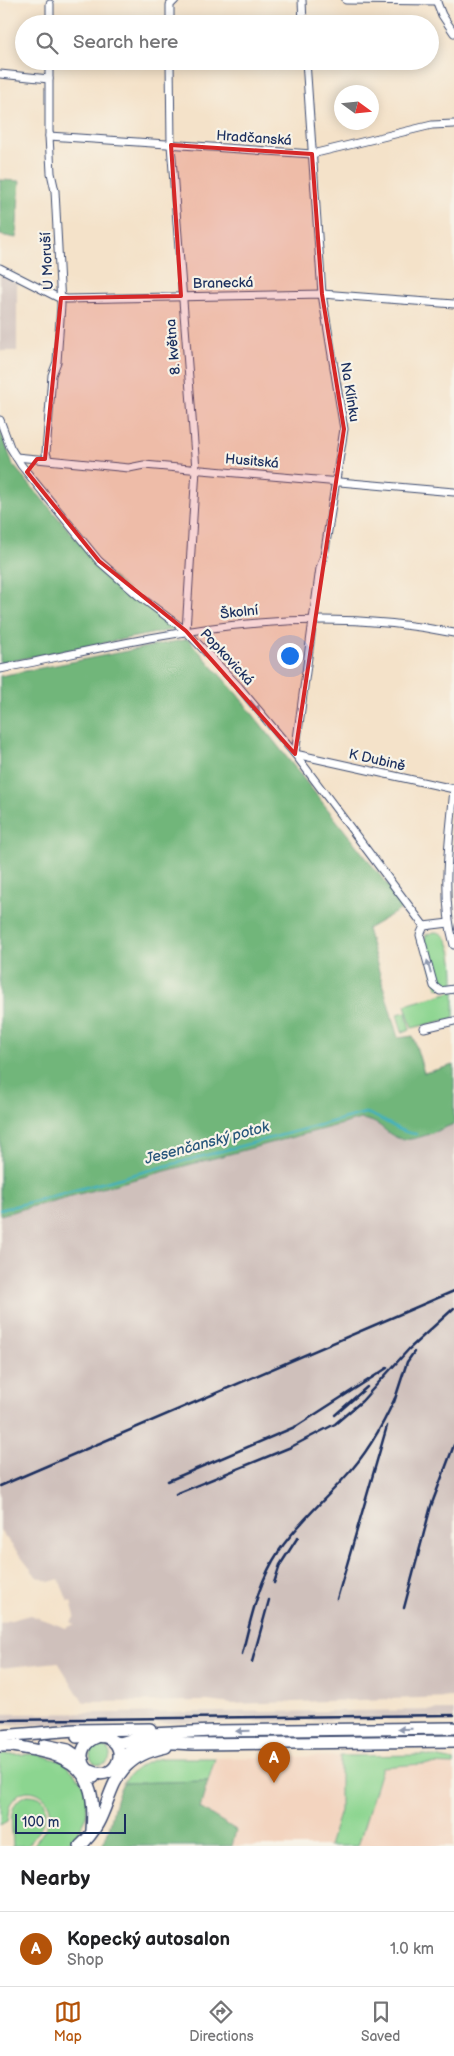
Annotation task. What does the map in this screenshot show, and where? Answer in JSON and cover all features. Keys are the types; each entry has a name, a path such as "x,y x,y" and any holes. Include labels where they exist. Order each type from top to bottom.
{"main road":[{"path":"0,1736 102,1729 212,1731 454,1728"},
{"path":"0,1736 97,1737 108,1738 120,1743 151,1734 212,1731"},
{"path":"83,1760 82,1752 86,1744 97,1737"},
{"path":"91,1771 99,1774 108,1772 114,1768 129,1750 148,1744 454,1741"},
{"path":"114,1742 119,1751 118,1762"},
{"path":"80,1846 92,1832 103,1814 114,1782 131,1762 156,1750 195,1744"},
{"path":"0,1746 58,1747 74,1753 83,1760 95,1779 97,1794 92,1832"},
{"path":"12,1746 55,1754 78,1770 85,1779 91,1793 92,1832"},
{"path":"92,1832 101,1811 104,1784 108,1772"}],"street":[{"path":"302,0 303,15"},
{"path":"346,0 437,1 442,15 454,32"},
{"path":"171,15 172,2"},
{"path":"50,4 50,15"},
{"name":"U Moruší","path":"48,459 46,453 52,375 56,362 61,298 55,191 51,170 49,136 49,70"},
{"name":"8. května","path":"170,70 171,145 181,296 196,469 186,631"},
{"name":"Na Klínku","path":"295,754 320,568 324,556 336,481 343,423 322,294 307,70"},
{"path":"0,74 49,79"},
{"name":"Hradčanská","path":"49,136 312,154 432,126 454,124"},
{"name":"Branecká","path":"0,268 61,298 322,294 454,304"},
{"name":"Popkovická","path":"0,420 16,457 99,561 139,596 186,631 239,687 295,754 424,926"},
{"name":"Husitská","path":"16,457 129,468 144,465 196,469 454,492"},
{"path":"27,472 37,459"},
{"name":"Školní","path":"0,669 186,631 258,622 314,620 390,624 454,633"},
{"name":"K Dubině","path":"295,754 454,789"},
{"path":"454,789 446,891 449,923 454,945"},
{"path":"449,923 424,926 420,935 434,986 440,991 454,988"},
{"path":"424,1028 454,1022"}],"highlighted area":[{"path":"171,145 312,154 322,294 344,429 295,754 186,631 99,561 27,472 37,459 45,459 61,298 181,296"}],"shaded area":[{"path":"0,274 17,283 17,351 0,351"},
{"path":"361,1119 373,1121 399,1138 412,1139 454,1124 454,1697 232,1704 207,1701 83,1702 58,1662 0,1668 0,1623 30,1615 66,1628 75,1624 71,1622 75,1616 71,1601 68,1602 59,1579 49,1582 36,1576 0,1530 0,1215"},
{"path":"454,1710 454,1719 0,1725 0,1714"},
{"path":"426,1755 454,1761 454,1846 232,1846 236,1830 199,1808 215,1758"}],"green space":[{"path":"0,180 20,181 16,238 0,235"},
{"path":"0,429 13,465 98,564 134,596 177,629 0,663"},
{"path":"188,639 236,693 405,907 367,929 398,1038 413,1036 424,1073 454,1065 454,1124 418,1138 404,1139 393,1136 374,1122 361,1119 0,1215 0,676"},
{"path":"434,932 441,933 446,938 453,961 454,985 443,988 437,987 424,943 426,935"},
{"path":"454,991 454,1018 412,1028 405,1005"},
{"path":"406,1012 410,1030 402,1032 397,1014"},
{"path":"100,1745 107,1748 110,1755 107,1762 100,1765 93,1762 90,1755 93,1748"},
{"path":"36,1754 64,1762 86,1786 87,1816 78,1833 64,1845 33,1846 46,1828 50,1815 50,1808 47,1802 38,1793 31,1791 19,1794 11,1804 7,1821 0,1825 0,1755"},
{"path":"426,1755 454,1761 454,1765 421,1764 382,1767 358,1846 329,1846 340,1811 340,1756"},
{"path":"163,1758 215,1758 208,1781 123,1783 140,1766"},
{"path":"208,1781 200,1808 236,1830 232,1846 102,1846 106,1838 119,1790 123,1783"},
{"path":"27,1795 38,1796 44,1801 46,1808 45,1816 37,1833 27,1846 13,1846 13,1810 20,1799"}],"waterway":[{"name":"Jesenčanský potok","path":"0,1210 365,1113 403,1131 416,1134"}],"railway":[{"path":"0,1486 454,1291"},
{"path":"176,1494 291,1447 335,1424 362,1401 409,1349 454,1308"},
{"path":"394,1402 407,1362 414,1352"},
{"path":"168,1481 297,1426 387,1368"},
{"path":"335,1415 367,1387"},
{"path":"242,1654 260,1588 279,1551 310,1513 337,1486 367,1450 395,1398"},
{"path":"337,1599 387,1426"},
{"path":"404,1608 431,1506 454,1445"},
{"path":"274,1583 280,1565 298,1537"},
{"path":"252,1662 269,1600"},
{"path":"0,1720 454,1715"}],"place":[{"name":"Kopecký autosalon","path":"274,1783"}]}
